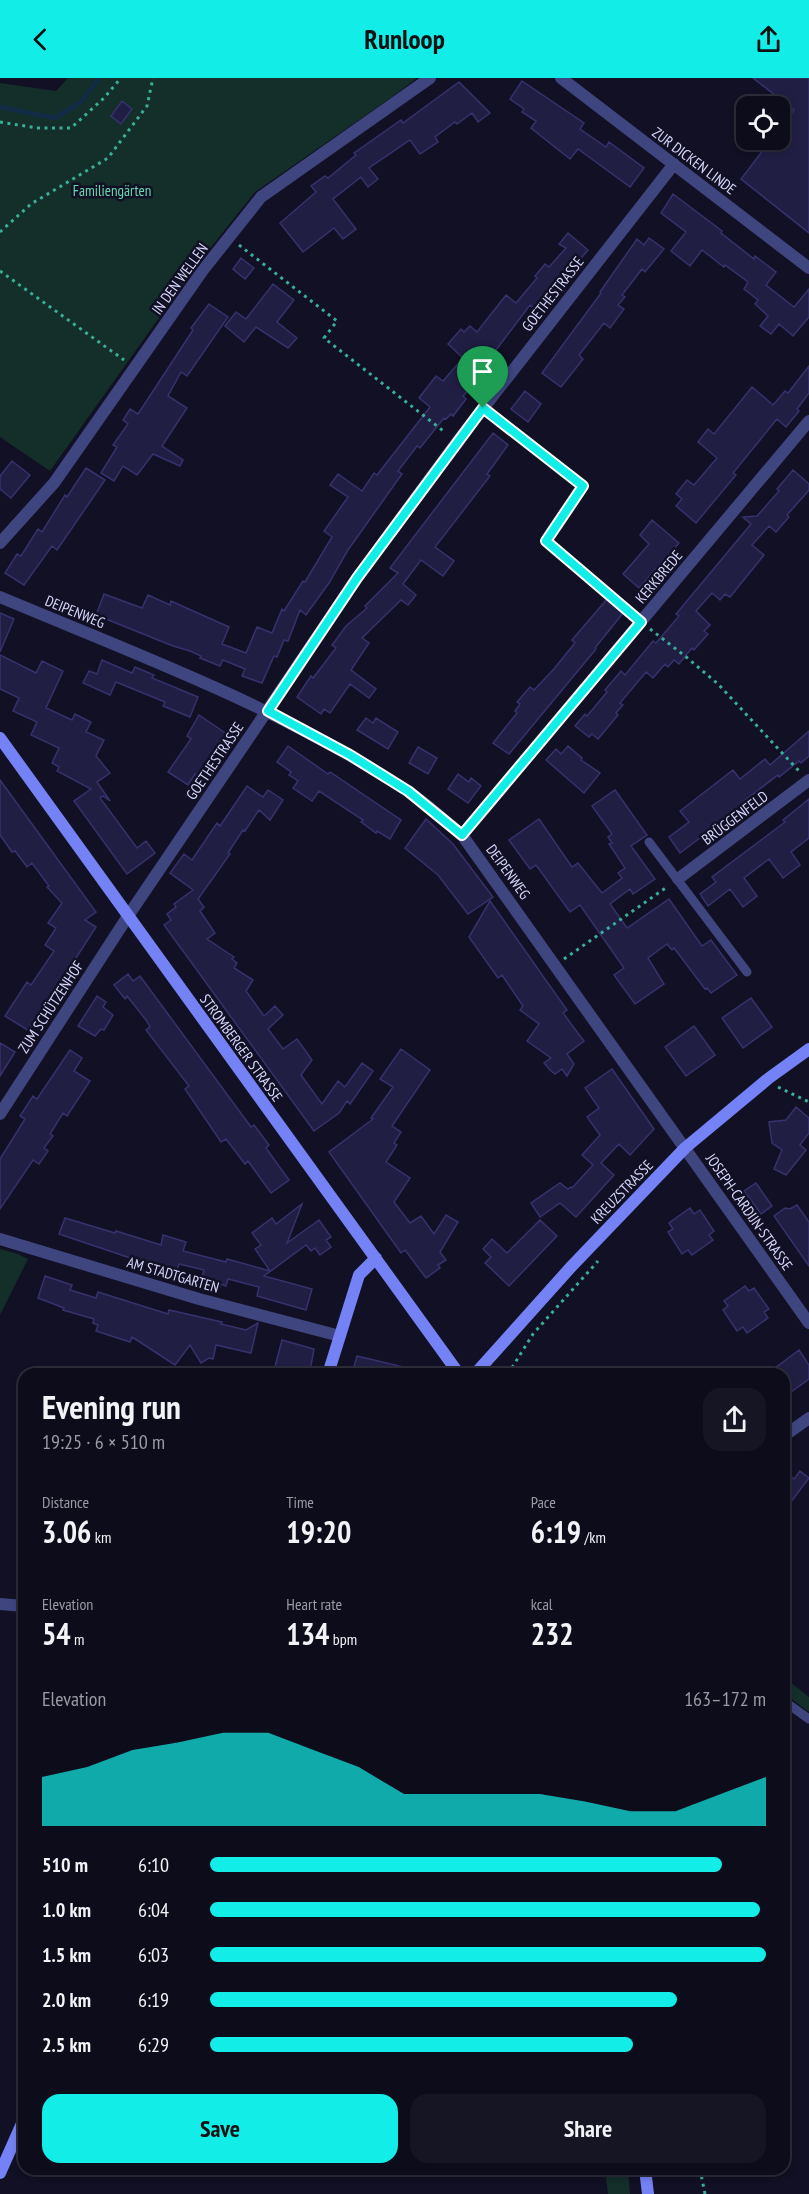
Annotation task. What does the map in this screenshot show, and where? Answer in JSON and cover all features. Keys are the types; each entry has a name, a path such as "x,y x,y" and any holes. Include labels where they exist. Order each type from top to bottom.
{"main road":[{"name":"STROMBERGER STRASSE","path":"0,738 455,1368"},
{"name":"KREUZSTRASSE","path":"480,1368 570,1268 685,1148 769,1078 809,1049"},
{"path":"330,1368 358,1275 376,1258"},
{"path":"0,2173 18,2132"},
{"path":"646,2175 648,2194"}],"street":[{"name":"IN DEN WELLEN","path":"0,543 54,483 203,270 261,197 430,78"},
{"name":"ZUR DICKEN LINDE","path":"561,78 809,268"},
{"name":"GOETHESTRASSE","path":"128,916 357,578 483,408 674,164"},
{"name":"KERKBREDE","path":"462,835 809,421"},
{"name":"DEIPENWEG","path":"0,597 268,711 350,755 408,791 462,835 685,1148"},
{"name":"BRÜGGENFELD","path":"678,879 808,781"},
{"name":"ZUM SCHÜTZENHOF","path":"0,1114 128,916"},
{"name":"JOSEPH-CARDIJN-STRASSE","path":"685,1148 809,1323"},
{"name":"AM STADTGARTEN","path":"0,1239 199,1299 340,1336"},
{"path":"790,1432 809,1419"},
{"path":"0,1604 18,1606"}],"lane":[{"path":"649,842 747,972"},
{"path":"790,1705 809,1719"}],"path":[{"path":"0,122 37,128 70,128 104,98 121,78"},
{"path":"0,232 31,204 108,158 147,106 153,78"},
{"path":"229,238 337,321 324,338 457,442"},
{"path":"0,271 135,368"},
{"path":"483,408 583,486 546,541 718,684 808,781"},
{"path":"556,964 678,879"},
{"path":"769,1078 778,1087 809,1102"},
{"path":"512,1368 533,1334 604,1254"},
{"path":"701,2175 705,2194"}],"green space":[{"name":"Familiengärten","path":"68,78 417,78 255,192 196,266 50,471 0,437 0,83 56,91"},
{"path":"0,1249 28,1259 0,1315"},
{"path":"790,1682 809,1697 809,1712 790,1698"},
{"path":"606,2175 628,2175 630,2194 608,2194"}],"building":[{"path":"753,78 809,78 809,233 741,179 763,150 790,150 790,115 794,110 790,107 790,96 776,96"},
{"path":"522,81 584,123 580,129 606,147 609,142 644,168 630,187 578,149 570,159 531,128 536,121 522,112 524,109 510,99"},
{"path":"459,82 490,113 478,122 472,113 457,124 455,122 435,137 438,142 420,154 410,140 369,168 378,179 368,187 361,177 333,199 356,229 343,239 334,228 303,252 280,223 316,192 311,186 325,176 328,178 356,155 354,153 401,120 403,123"},
{"path":"122,101 132,109 121,124 111,116"},
{"path":"673,194 722,231 721,233 754,259 755,256 776,272 766,285 794,307 809,289 809,317 793,336 779,324 771,334 760,326 768,316 755,304 758,300 744,289 748,282 725,265 724,267 702,250 690,266 671,251 686,232 661,213"},
{"path":"568,233 588,250 537,311 530,305 481,370 484,373 463,396 466,399 453,416 451,414 446,419 444,418 420,448 417,446 398,471 402,474 348,550 329,583 306,615 300,610 288,641 284,640 277,657 274,656 262,683 242,676 245,669 223,660 220,666 190,651 96,615 104,594 142,608 148,595 170,605 171,601 229,627 222,644 246,653 257,627 272,633 282,609 284,611 303,581 305,582 332,537 324,531 348,497 330,485 338,474 362,491 374,473 377,475 430,407 419,398 436,376 443,381 463,358 448,344 461,329 464,332 470,326 477,332 506,295 516,303 537,278 535,276 545,264 549,267 566,248 559,244"},
{"path":"649,238 664,249 645,272 642,269 622,295 625,297 618,305 624,309 610,328 604,323 579,355 583,359 561,387 542,373 601,293 637,239 644,245"},
{"path":"241,258 254,268 245,279 233,269"},
{"path":"273,284 294,300 277,322 297,338 288,348 256,327 244,342 225,326 236,312 246,319"},
{"path":"209,304 228,317 187,376 181,372 168,396 187,408 162,446 183,460 180,466 153,454 137,475 123,466 114,481 101,473 117,447 113,445 128,424 123,420 130,409 138,414 193,330 191,328"},
{"path":"809,366 809,393 797,409 799,411 786,427 777,419 733,473 736,475 696,523 676,506 682,499 676,494 687,480 694,485 717,458 698,442 708,429 714,434 752,387 773,405 785,391 788,393"},
{"path":"525,391 541,404 528,422 511,409"},
{"path":"493,433 508,445 487,474 490,476 435,547 454,561 443,576 421,560 403,584 416,595 408,605 401,600 362,638 369,643 351,670 376,689 369,698 350,684 330,713 324,709 321,714 297,697 311,676 313,678 336,648 332,645 346,626 367,608 365,606 398,573 390,568"},
{"path":"12,461 30,475 11,498 0,489 0,476"},
{"path":"86,468 105,480 57,550 52,546 24,585 5,573 17,554 21,556 38,529 42,532 65,495 67,497"},
{"path":"793,470 809,484 809,490 787,515 789,517 776,532 769,526 752,545 764,555 730,597 725,594 720,600 712,593 696,611 710,625 704,631 708,634 679,664 674,660 668,667 665,664 653,678 646,672 620,703 623,705 616,713 618,715 598,739 592,734 589,737 575,726 585,714 587,716 621,671 625,675 653,641 656,643 679,616 676,614 751,524 743,517 757,516 779,491 777,489"},
{"path":"652,520 679,543 639,588 623,574 649,544 640,535"},
{"path":"607,599 623,613 596,649 509,754 493,743 517,713 515,711 520,704 517,702 530,687 534,690 553,670 575,643 572,640"},
{"path":"0,613 14,619 0,652"},
{"path":"0,655 36,673 42,661 63,671 46,708 72,720 75,714 91,722 86,732 104,740 96,756 110,773 97,782 110,801 103,796 100,798 137,848 146,841 155,853 127,874 74,801 91,789 57,771 59,767 52,763 59,748 31,735 37,722 13,711 19,698 0,689"},
{"path":"102,660 132,673 135,667 154,675 152,678 198,697 190,717 163,706 165,702 116,682 110,695 83,683 89,671 97,674"},
{"path":"199,715 234,739 205,781 195,774 188,785 168,772 191,739 187,736"},
{"path":"366,718 373,723 376,718 398,732 388,749 357,730"},
{"path":"809,731 809,756 779,777 778,775 744,801 746,803 680,853 669,837 689,822 680,811 733,770 740,779 765,759 770,765"},
{"path":"288,746 401,820 390,839 377,831 376,833 361,822 363,820 319,791 312,801 293,788 298,781 289,775 291,772 277,762"},
{"path":"568,746 582,758 581,760 600,773 584,793 546,760 556,749 561,754"},
{"path":"418,747 437,758 428,774 409,763"},
{"path":"458,774 469,782 471,778 481,786 468,803 448,789"},
{"path":"0,780 96,912 85,920 96,927 63,978 66,985 59,985 29,1031 5,1016 27,982 31,985 54,951 45,945 56,928 48,923 62,903 47,887 49,886 32,863 27,867 0,835"},
{"path":"247,786 263,797 268,790 283,800 270,820 259,810 245,831 243,830 228,853 230,854 198,899 204,907 200,911 215,933 207,939 234,957 232,959 237,963 234,968 253,980 246,991 264,1016 275,1006 283,1015 268,1029 283,1049 297,1039 312,1060 301,1075 322,1104 338,1081 345,1087 362,1063 373,1071 350,1104 347,1101 339,1113 314,1131 164,925 171,920 167,914 176,907 174,904 193,890 170,873 184,854 192,860 217,823 220,826"},
{"path":"615,790 647,835 631,846 655,879 633,894 630,889 610,904 627,928 669,899 702,946 711,940 737,975 711,993 707,988 705,989 674,948 672,950 667,944 648,958 664,984 635,1004 614,975 624,968 580,905 570,912 536,865 530,869 509,840 539,819 572,867 578,863 602,893 622,878 618,873 625,868 609,844 612,843 608,837 612,834 592,806"},
{"path":"809,799 809,838 791,852 800,865 783,878 769,859 744,878 757,896 743,907 730,889 708,906 700,894 716,882 712,877 785,822 783,820"},
{"path":"426,819 453,844 493,897 468,914 438,875 405,848"},
{"path":"490,901 567,1010 563,1013 584,1041 567,1054 574,1064 567,1076 562,1069 555,1074 550,1070 544,1063 551,1058 527,1041 539,1024 520,1010 523,1006 502,975 498,978 469,937"},
{"path":"128,974 133,981 140,976 251,1127 254,1125 269,1145 266,1148 289,1180 271,1193 248,1161 245,1164 226,1139 221,1142 185,1089 189,1086 146,1030 150,1027 146,1020 127,996 125,999 114,985"},
{"path":"97,996 106,1002 103,1007 113,1015 104,1030 101,1029 95,1036 78,1026"},
{"path":"751,998 772,1027 743,1048 722,1018"},
{"path":"694,1026 715,1055 686,1076 665,1047"},
{"path":"0,1043 15,1052 0,1076"},
{"path":"401,1049 430,1070 392,1126 401,1132 394,1143 397,1145 386,1162 410,1178 394,1202 410,1223 421,1216 434,1234 446,1215 458,1222 440,1252 446,1260 438,1265 440,1268 426,1278 405,1250 401,1253 329,1152 373,1119 371,1118 393,1087 380,1079"},
{"path":"70,1050 82,1058 74,1071 90,1081 67,1116 63,1113 50,1134 53,1136 44,1148 48,1151 39,1164 33,1160 0,1209 0,1159 25,1119 20,1116 33,1096 37,1099"},
{"path":"612,1069 654,1129 630,1155 619,1144 601,1163 614,1175 576,1217 560,1203 540,1217 531,1203 560,1183 568,1189 572,1188 593,1165 582,1155 600,1135 587,1117 599,1108 585,1088"},
{"path":"796,1107 809,1118 809,1133 800,1145 806,1150 786,1175 774,1169 782,1150 772,1143 769,1122 786,1120"},
{"path":"756,1183 772,1206 761,1214 744,1191"},
{"path":"302,1204 287,1243 319,1220 331,1237 326,1240 331,1247 320,1255 315,1248 311,1251 306,1245 264,1276 312,1289 306,1310 257,1296 259,1287 228,1279 226,1286 221,1284 220,1287 201,1282 204,1270 179,1264 177,1270 155,1263 154,1266 59,1234 65,1218 161,1245 163,1235 186,1242 183,1251 226,1262 227,1259 270,1271 255,1249 261,1245 252,1233 272,1218 276,1224"},
{"path":"797,1205 809,1222 809,1266 774,1216 785,1208 790,1209"},
{"path":"690,1208 694,1214 700,1210 714,1231 709,1235 713,1240 692,1255 688,1250 682,1254 668,1232 673,1229 669,1223"},
{"path":"540,1220 557,1236 509,1286 485,1263 491,1257 483,1249 492,1239 507,1253"},
{"path":"45,1276 72,1285 70,1290 96,1298 98,1292 168,1314 169,1310 246,1330 258,1323 251,1353 216,1345 213,1359 209,1358 201,1363 190,1345 175,1365 132,1337 130,1342 96,1331 98,1325 93,1323 94,1319 63,1310 64,1308 38,1298"},
{"path":"745,1286 749,1291 754,1288 769,1309 764,1312 768,1318 747,1333 743,1327 737,1331 723,1310 728,1306 724,1301"},
{"path":"282,1340 314,1349 311,1368 275,1368"},
{"path":"799,1350 809,1365 809,1379 791,1392 790,1368 775,1368"},
{"path":"357,1356 408,1368 354,1368"},
{"path":"800,1471 809,1478 790,1503 790,1476 794,1479"}],"waterway":[{"path":"0,107 55,118 81,102 99,78"}],"route":[{"path":"483,408 583,486 546,541 641,622 462,835 408,791 350,755 268,711 357,578 483,408"}]}
